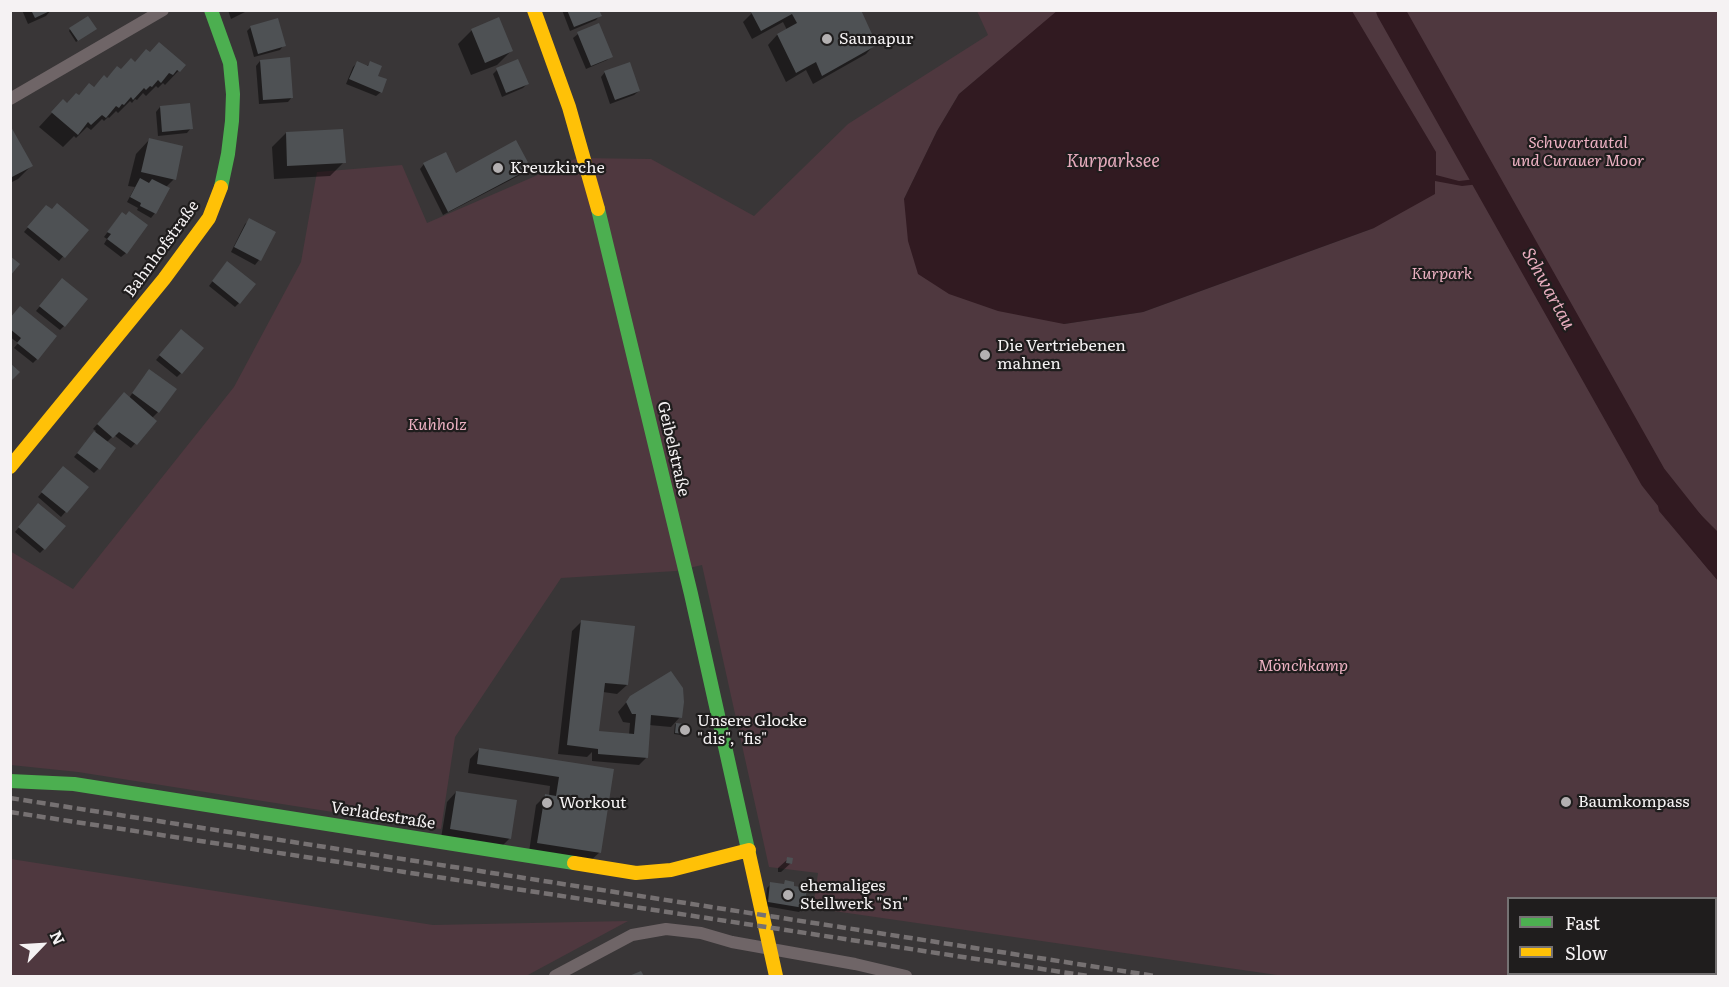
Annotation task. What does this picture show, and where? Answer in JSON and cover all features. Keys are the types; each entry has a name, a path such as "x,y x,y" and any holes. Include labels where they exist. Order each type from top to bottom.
{"street":[{"path":"10,99 163,10"},
{"name":"Bahnhofstraße","path":"10,467 164,279 209,218 224,174 232,121 233,94 230,63 211,10"},
{"name":"Geibelstraße","path":"534,10 569,107 598,208 691,594 776,976"},
{"name":"Verladestraße","path":"10,781 74,784 636,873 671,870 749,850"},
{"path":"555,976 632,935 666,929 701,933 770,950 855,964 906,976"}],"green space":[{"path":"977,11 1058,11 959,94 937,131 904,199 1064,324 1143,312 1374,228 1343,11 1718,11 1718,976 1284,976 813,908 818,873 769,867 702,565 676,571 561,578 455,737 441,829 78,772 11,765 10,551 73,589 234,387 301,262 317,172 402,165 427,223 577,158 651,159 754,216 848,124 988,35"},
{"path":"11,859 433,925 628,921 526,976 11,976"}],"water":[{"name":"Kurparksee","path":"1058,10 1352,11 1436,152 1436,175 1459,181 1485,178 1488,183 1462,186 1435,181 1435,194 1374,228 1143,312 1064,324 998,311 949,294 918,274 908,241 904,199 937,131 959,94"},
{"path":"1653,477 1683,497 1718,532 1718,581 1659,511"}],"building":[{"path":"31,10 52,10 35,18"},
{"path":"567,10 599,10 602,16 574,27"},
{"name":"Saunapur","path":"754,10 861,10 877,45 822,76 816,62 796,73 777,34 797,23 792,14 761,31 751,12"},
{"path":"88,16 97,29 78,41 69,28"},
{"path":"499,17 513,51 485,63 471,29"},
{"path":"278,18 286,46 258,54 250,26"},
{"path":"599,23 613,57 591,66 577,32"},
{"path":"159,42 186,65 180,72 177,70 173,75 169,73 161,83 158,80 152,87 146,90 144,88 133,100 131,97 119,108 116,106 106,118 102,115 91,125 88,122 78,135 51,112 63,99 67,103 76,93 79,95 89,83 94,87 104,75 107,78 117,66 121,69 131,58 135,62 146,49 150,52"},
{"path":"290,57 293,98 263,100 260,60"},
{"path":"518,59 529,84 506,93 496,68"},
{"path":"357,61 368,66 370,61 382,66 378,76 387,79 382,93 349,79"},
{"path":"630,62 640,91 615,100 604,71"},
{"path":"190,103 193,129 162,132 160,106"},
{"path":"10,125 33,166 10,178"},
{"path":"343,129 346,163 287,166 286,132"},
{"path":"149,138 183,146 176,180 141,172"},
{"path":"516,140 531,168 448,212 423,163 446,152 456,173"},
{"path":"140,178 149,183 152,179 170,188 156,214 140,206 141,203 130,197"},
{"path":"57,203 89,230 65,258 27,227 46,205 52,209"},
{"path":"129,211 148,225 127,254 107,239 111,234 107,232 122,212 126,215"},
{"path":"249,218 276,232 261,261 234,247"},
{"path":"10,256 20,264 10,276"},
{"path":"227,261 256,284 240,304 212,281"},
{"path":"62,278 88,299 65,327 39,306"},
{"path":"20,306 57,336 38,360 17,343 21,338 10,329 10,318"},
{"path":"181,329 204,348 182,374 159,355"},
{"path":"10,363 20,372 10,382"},
{"path":"149,369 177,389 159,413 132,393"},
{"path":"124,392 157,421 137,445 119,432 113,438 97,424"},
{"path":"94,431 116,448 100,470 77,453"},
{"path":"63,466 89,487 67,513 41,492"},
{"path":"38,503 66,526 45,550 18,527"},
{"path":"581,620 635,626 628,685 605,683 599,731 634,734 636,714 632,714 626,702 630,696 671,671 683,688 682,718 651,715 648,758 598,754 598,749 567,745"},
{"path":"676,723 685,724 684,734 675,733"},
{"path":"479,748 614,769 601,853 537,843 545,794 556,796 559,777 477,764"},
{"path":"456,791 517,800 511,839 450,829"},
{"path":"787,857 793,858 792,864 786,863"},
{"name":"ehemaliges Stellwerk \"Sn\"","path":"785,880 794,882 794,886 807,888 804,908 768,902 770,882 784,884"},
{"path":"641,971 644,976 629,976"}],"waterway":[{"name":"Schwartau","path":"1390,10 1653,477 1718,559"}],"railway":[{"path":"10,798 1155,976"},
{"path":"10,812 1088,976"}],"traffic: fast":[{"path":"211,10 230,63 233,94 228,154 221,187"},
{"path":"598,209 691,594 749,854"},
{"path":"10,781 74,784 574,863"}],"traffic: slow":[{"path":"534,10 569,107 598,209"},
{"path":"10,467 164,279 209,218 221,187"},
{"path":"574,863 636,873 671,870 749,850"},
{"path":"749,854 776,976"}],"place":[{"name":"Saunapur","path":"827,39"},
{"name":"Kreuzkirche","path":"498,168"},
{"name":"Die Vertriebenen mahnen","path":"985,355"},
{"name":"Unsere Glocke \"dis\", \"fis\"","path":"685,730"},
{"name":"Baumkompass","path":"1566,802"},
{"name":"Workout","path":"547,803"},
{"name":"ehemaliges Stellwerk \"Sn\"","path":"788,895"}],"park label":[{"name":"Schwartautal und Curauer Moor","path":"1578,152"},
{"name":"Kurpark","path":"1442,274"},
{"name":"Kuhholz","path":"437,425"},
{"name":"Mönchkamp","path":"1303,666"}]}
